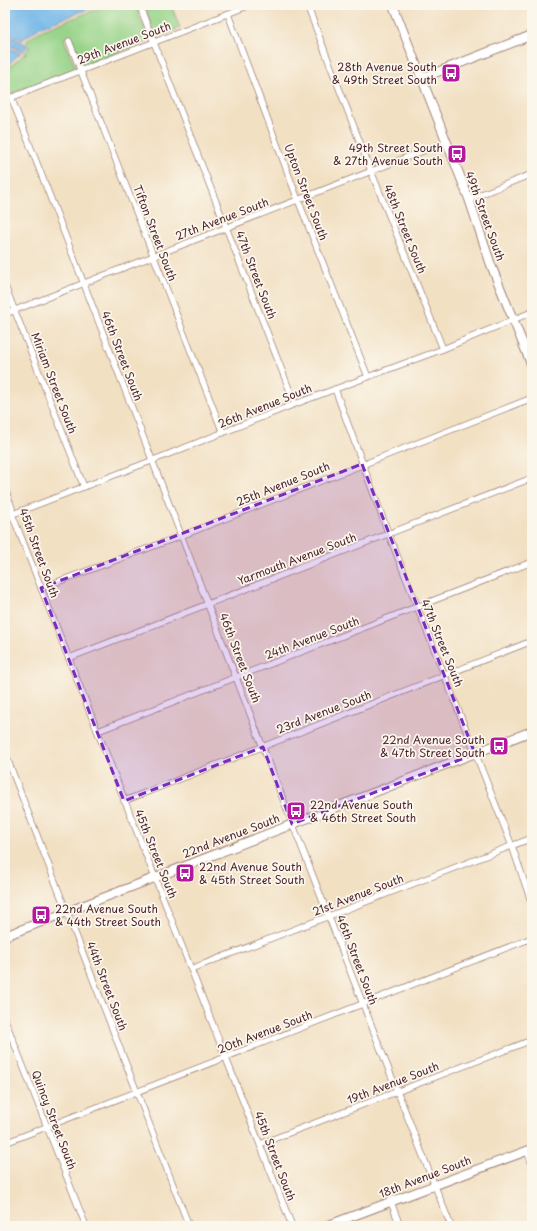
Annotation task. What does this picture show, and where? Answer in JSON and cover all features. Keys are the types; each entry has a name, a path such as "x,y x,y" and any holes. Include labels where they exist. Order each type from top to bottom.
{"street":[{"name":"47th Street South","path":"141,5 142,12 295,404"},
{"name":"29th Avenue South","path":"8,99 250,5"},
{"name":"48th Street South","path":"307,5 443,348"},
{"name":"49th Street South","path":"394,5 469,199 491,265 532,366"},
{"name":"Upton Street South","path":"228,14 298,200 368,376"},
{"path":"422,78 532,35"},
{"name":"Tifton Street South","path":"69,41 223,433"},
{"name":"46th Street South","path":"8,99 84,284 181,536 209,604 292,824 451,1226"},
{"name":"27th Avenue South","path":"5,314 446,142"},
{"path":"469,199 532,174"},
{"name":"Miriam Street South","path":"5,286 84,487"},
{"name":"26th Avenue South","path":"5,517 443,348 532,312"},
{"name":"47th Street South","path":"334,389 389,535 512,846 532,904"},
{"name":"25th Avenue South","path":"41,588 181,536 532,398"},
{"name":"Yarmouth Avenue South","path":"69,658 389,535 532,478"},
{"name":"45th Street South","path":"5,489 12,508 12,514 292,1226"},
{"name":"24th Avenue South","path":"98,730 236,678 532,562"},
{"name":"23rd Avenue South","path":"124,800 532,641"},
{"name":"22nd Avenue South","path":"5,936 532,732"},
{"name":"44th Street South","path":"5,753 189,1226"},
{"name":"21st Avenue South","path":"191,969 532,838"},
{"name":"20th Avenue South","path":"5,1143 532,938"},
{"name":"Quincy Street South","path":"5,1020 86,1226"},
{"name":"19th Avenue South","path":"260,1144 532,1040"},
{"path":"529,1150 532,1164"},
{"name":"18th Avenue South","path":"326,1226 529,1150"},
{"path":"391,1202 400,1226"}],"highlighted area":[{"path":"362,464 475,754 292,824 263,747 124,801 41,588"}],"green space":[{"path":"108,5 137,5 139,16 150,40 83,66 70,36 64,39 76,69 5,96 5,71 25,54 30,45 26,41 40,31"},
{"path":"144,5 171,5 180,28 156,38"}],"water":[{"path":"5,5 99,5 39,28 22,40 12,35 11,37 28,45 23,52 5,43"},
{"path":"5,46 21,53 5,67"}],"place":[{"name":"28th Avenue South & 49th Street South","path":"451,73"},
{"name":"49th Street South & 27th Avenue South","path":"457,154"},
{"name":"22nd Avenue South & 47th Street South","path":"499,746"},
{"name":"22nd Avenue South & 46th Street South","path":"296,811"},
{"name":"22nd Avenue South & 45th Street South","path":"185,873"},
{"name":"22nd Avenue South & 44th Street South","path":"41,915"}]}
